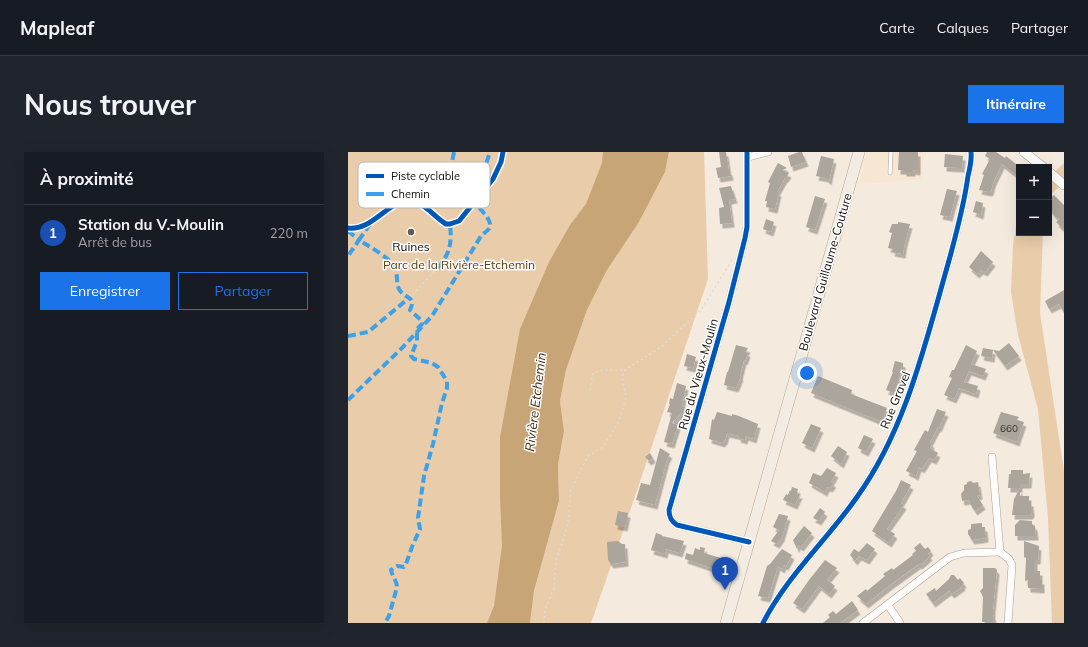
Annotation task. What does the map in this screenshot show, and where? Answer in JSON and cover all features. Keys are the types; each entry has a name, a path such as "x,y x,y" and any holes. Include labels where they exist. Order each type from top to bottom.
{"main road":[{"name":"Boulevard Guillaume-Couture","path":"726,623 859,152"}],"street":[{"name":"Rue du Vieux-Moulin","path":"749,542 677,525 670,518 669,510 729,302 742,250 747,227 747,155 768,152"},
{"name":"Rue Gravel","path":"763,623 778,597 858,496 881,458 900,418 915,378 961,218 971,152"},
{"path":"1024,152 1039,164"},
{"path":"1052,175 1064,185"},
{"path":"992,457 1000,552"},
{"path":"863,623 950,557 964,553 1000,552 1009,559 1012,565 1008,623"},
{"path":"888,605 900,623"}],"lane":[{"path":"890,173 891,152"}],"path":[{"path":"590,390 593,373 603,370 625,370 661,347 701,310 733,257"},
{"path":"409,298 438,268"},
{"path":"544,623 545,610 554,588 556,560 564,538 569,516 570,492 588,456 604,447 619,421 626,396 622,377 625,370"}],"shaded area":[{"path":"867,152 924,152 921,179 859,184"}],"green space":[{"name":"Parc de la Rivière-Etchemin","path":"348,152 630,152 541,347 507,623 348,623"},
{"path":"669,152 704,152 708,279 591,623 530,623 534,591 559,501 558,465 564,431 560,401 566,370 587,310 607,270 639,222 665,172"},
{"path":"1064,163 1064,183 1052,193 1052,174"},
{"path":"1016,226 1016,236 1043,236 1040,313 1064,471 1064,623 1052,623 1048,518 1038,409 1018,335 1011,292 1013,245"}],"water":[{"name":"Rivière Etchemin","path":"603,152 669,152 665,172 639,222 607,270 587,310 566,370 560,401 564,431 558,465 559,501 534,591 530,623 487,623 494,606 502,546 500,437 520,329 549,262 570,225 586,204 602,163"}],"building":[{"path":"719,152 726,152 731,176 718,178 716,168 721,167"},
{"path":"802,152 806,162 791,167 788,156"},
{"path":"899,152 918,152 918,171 913,170 913,172 904,172 904,170 898,170"},
{"path":"987,152 996,152 1005,158 1006,156 1016,164 1016,175 1002,164 991,191 979,190 984,175 982,174 990,159 985,156"},
{"path":"945,154 963,156 962,168 944,167"},
{"path":"821,156 834,159 829,181 826,178 816,176"},
{"path":"778,163 787,168 782,170 789,173 777,192 779,192 775,209 766,207 767,201 765,201 770,183 768,182"},
{"path":"731,186 735,199 729,200 732,223 720,224 719,208 724,207 719,188"},
{"path":"947,189 957,191 950,217 940,215"},
{"path":"1054,195 1064,205 1064,230 1056,222 1060,219 1052,212 1052,197"},
{"path":"815,196 825,199 815,230 806,227"},
{"path":"976,201 983,203 981,215 973,212"},
{"path":"766,219 774,222 771,232 763,229"},
{"path":"898,222 910,224 903,254 892,252 893,249 888,248 892,233 889,232 892,224 898,224"},
{"path":"981,251 993,262 985,272 981,270 977,274 969,267"},
{"path":"1064,290 1064,313 1059,304 1049,309 1045,301"},
{"path":"1009,343 1019,356 1005,366 993,350 992,358 981,356 983,348 999,351"},
{"path":"736,345 748,348 746,352 748,353 745,361 744,360 741,376 736,388 724,385"},
{"path":"966,345 977,351 971,364 986,369 983,376 969,371 964,382 978,386 976,394 959,388 954,399 944,395 952,378 949,377 952,370 954,370"},
{"path":"687,354 696,357 693,368 684,366"},
{"path":"895,361 903,363 903,370 894,393 886,390 893,372"},
{"path":"818,376 852,390 851,394 887,408 882,422 811,393"},
{"path":"677,383 686,386 682,406 685,407 683,413 681,413 672,423 678,425 672,444 664,442 672,413 667,412 670,404 670,398 673,399"},
{"path":"937,409 946,412 939,428 938,427 930,442 932,444 930,448 938,453 934,460 929,458 922,469 919,467 916,476 906,471 917,451 914,450 925,430 928,432"},
{"path":"717,412 732,416 732,414 739,416 758,424 754,439 746,436 745,440 738,438 739,436 727,433 723,443 709,439 712,419 714,420"},
{"path":"1001,412 1019,417 1017,420 1024,422 1017,442 993,433"},
{"path":"811,424 821,428 812,448 802,443"},
{"path":"864,435 873,439 866,452 858,448"},
{"path":"838,446 847,452 841,464 831,456"},
{"path":"660,448 670,454 667,459 655,505 636,500 641,483 650,485"},
{"path":"650,453 653,458 649,461 645,457"},
{"path":"827,468 836,473 831,482 834,483 830,488 827,487 825,492 809,483 813,473 821,476"},
{"path":"1011,470 1023,470 1023,474 1030,473 1029,484 1020,484 1020,488 1008,488 1009,474 1011,474"},
{"path":"901,480 911,485 901,503 904,505 887,529 895,534 889,543 872,531"},
{"path":"971,481 973,483 978,482 980,495 977,496 983,505 975,511 969,500 962,501 961,494 964,490 964,485"},
{"path":"792,487 798,489 797,494 800,494 795,505 783,500 786,494 788,495 790,490 791,491"},
{"path":"1020,488 1020,496 1029,496 1032,513 1030,515 1012,515 1014,499"},
{"path":"820,508 825,512 819,521 813,518"},
{"path":"618,511 628,513 625,527 615,525"},
{"path":"779,514 788,516 782,537 777,544 771,541 779,530 773,527"},
{"path":"1020,520 1032,521 1032,524 1035,526 1036,536 1015,536 1015,525"},
{"path":"982,523 982,527 985,527 986,538 972,540 968,534 968,530 971,529 971,524"},
{"path":"804,526 812,533 801,547 798,545 797,549 793,540"},
{"path":"656,533 662,536 684,541 680,553 666,549 665,554 651,550"},
{"path":"618,541 625,544 626,562 611,564 608,560 607,542"},
{"path":"1024,541 1039,546 1038,560 1035,560 1035,571 1040,571 1042,589 1028,588 1028,580 1025,581 1026,558 1024,557"},
{"path":"867,543 875,549 867,560 859,556 855,561 850,555 854,549 859,552"},
{"path":"920,543 925,549 928,547 931,551 928,554 930,556 920,565 919,564 866,604 857,596 866,589 867,591 885,576 883,574 892,568 893,570 913,555 912,554 916,551 914,548"},
{"path":"700,547 705,548 704,553 724,559 720,571 685,559 686,553 693,555 695,548 700,550"},
{"path":"782,549 792,555 786,566 784,565 782,569 778,566 768,598 758,596 767,566"},
{"path":"825,560 837,568 827,580 835,586 829,594 819,586 802,609 793,603"},
{"path":"983,568 995,568 997,570 993,622 982,622 983,597 980,591 983,588"},
{"path":"951,575 954,575 958,580 960,578 964,583 962,585 963,586 952,594 949,591 933,603 926,594 935,588 936,591 949,579"},
{"path":"852,601 858,610 840,623 823,623 830,617 828,615 833,611 836,614"}],"marked path":[{"path":"452,162 454,152"},
{"path":"487,162 490,152"},
{"path":"348,400 401,349 432,316 481,236 490,227 489,220 479,208"},
{"path":"370,224 359,240 384,256 393,264 396,270 399,289 411,300 412,305 410,310 422,321 422,324 417,329 417,341 411,356 414,359 432,363 438,367 447,381 447,388 424,476 418,518 420,529 404,567 397,566 391,570 397,587 389,616 385,623"},
{"path":"438,268 448,253 451,237 450,224"},
{"path":"348,231 359,240 348,256"},
{"path":"348,336 368,332 409,298"}],"cycle path":[{"path":"490,183 501,162 503,152"},
{"path":"747,152 747,227 745,238 729,302 669,510 669,515 673,522 677,525 749,542"},
{"path":"763,623 795,574 857,497 874,471 889,443 912,385 931,325 960,220 971,164 971,152"},
{"path":"348,228 358,228 367,224 390,208"},
{"path":"426,208 446,224 459,221 470,208"}],"place":[{"name":"Ruines","path":"411,232"},
{"name":"Station du V.-Moulin","path":"725,590"}]}
